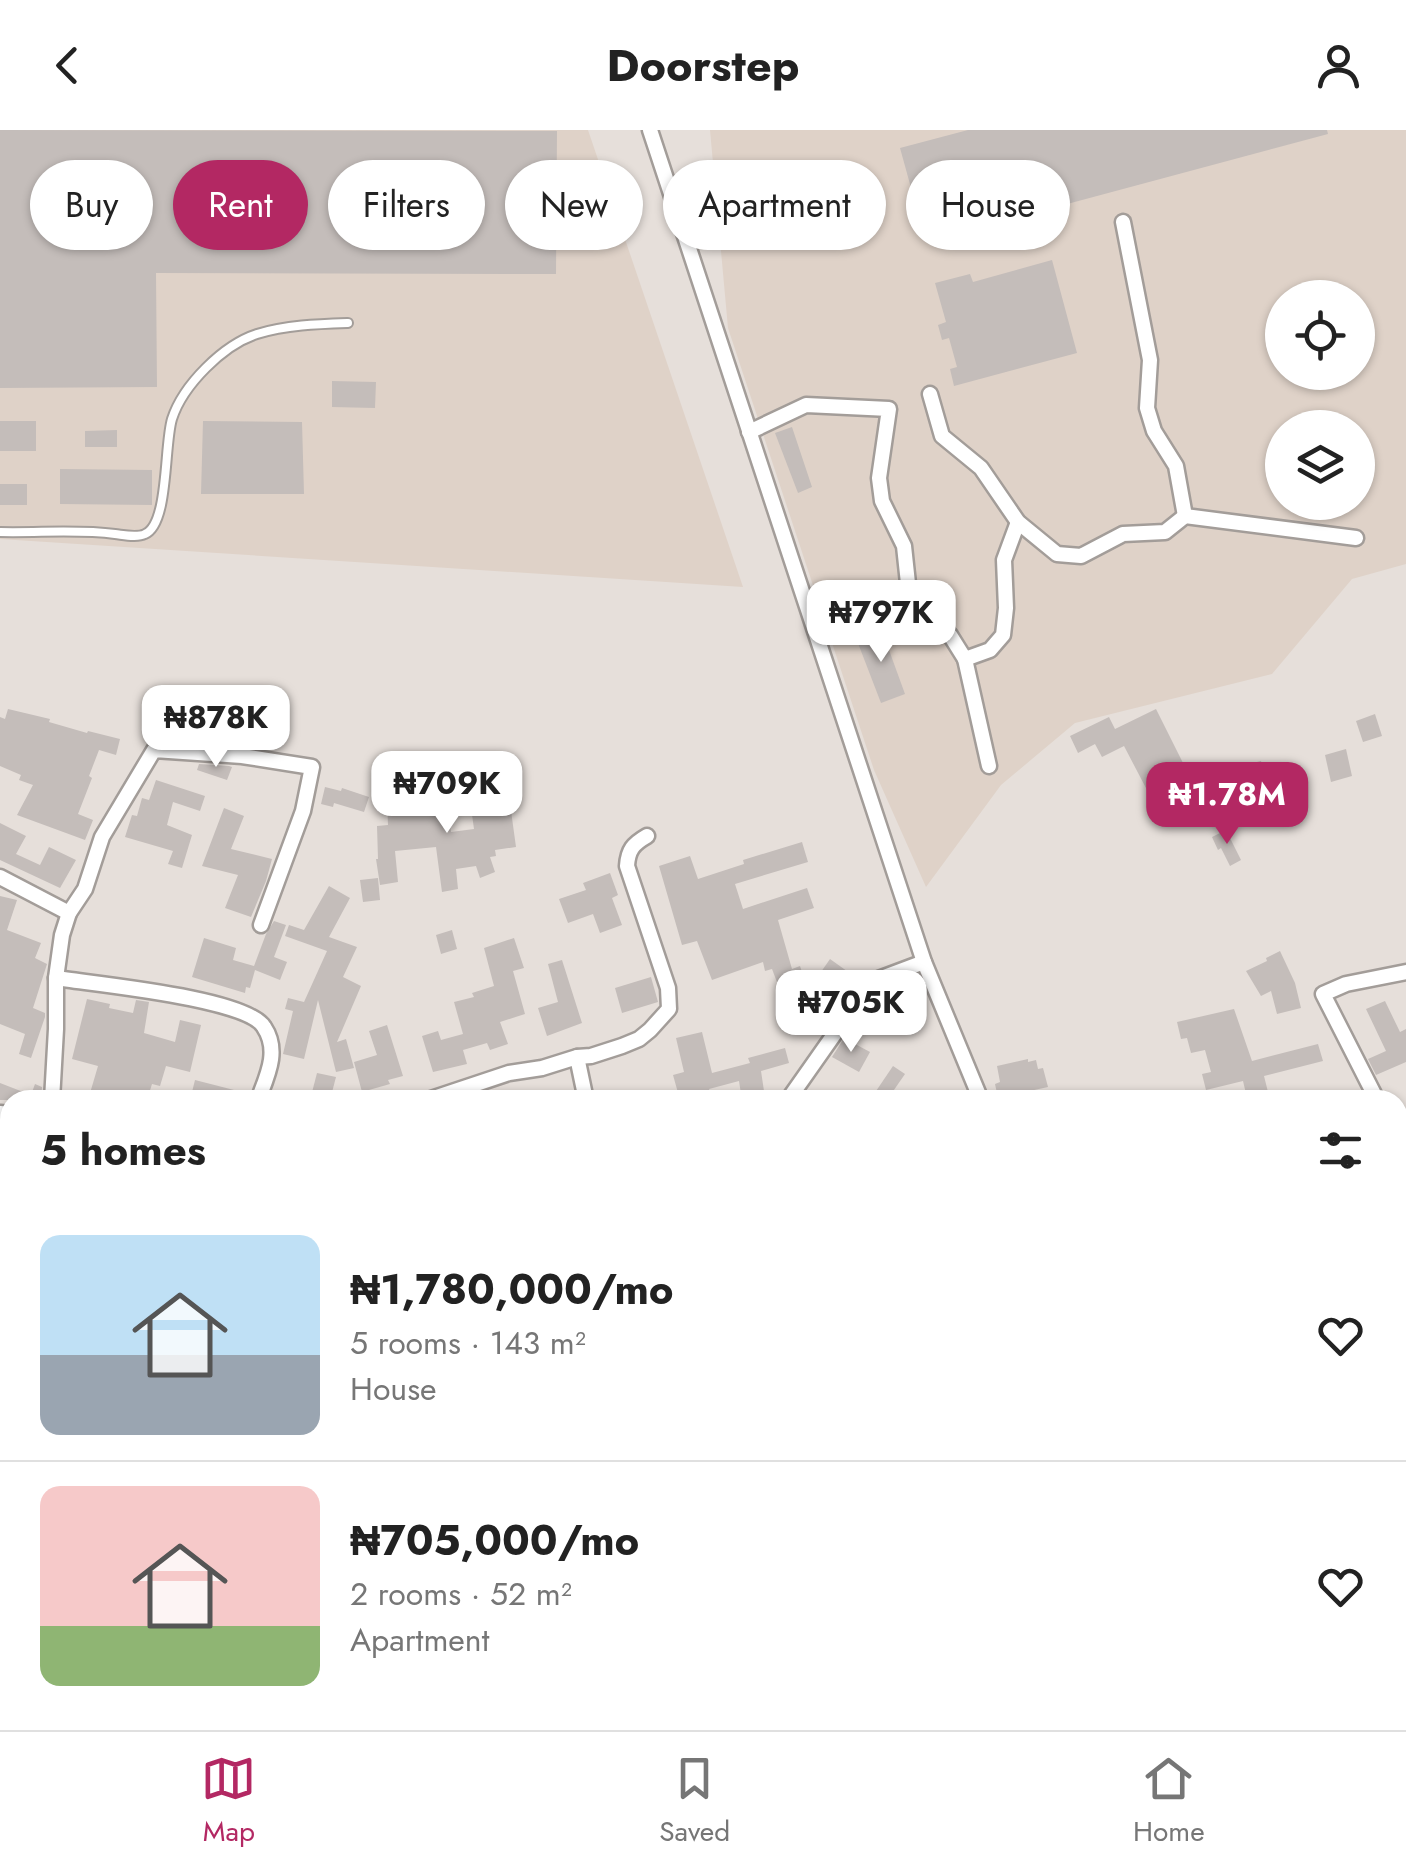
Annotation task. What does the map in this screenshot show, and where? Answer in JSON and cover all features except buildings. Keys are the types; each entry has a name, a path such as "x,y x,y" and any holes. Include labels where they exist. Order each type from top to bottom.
{"street":[{"path":"650,130 924,962 977,1090"},
{"path":"1123,222 1150,360 1147,408 1154,431 1176,466 1185,516"},
{"path":"930,394 942,436 982,468 1018,522 1057,554 1081,556 1123,534 1165,532 1185,516 1356,538"},
{"path":"750,432 806,405 889,409 878,478 882,501 904,546 910,602 924,618 950,635 965,659 989,766"},
{"path":"965,659 990,650 1002,634 1006,608 1004,560 1018,522"},
{"path":"53,1090 56,978 62,936 69,913 85,888 102,837 154,750 242,756 312,767 303,811 262,925"},
{"path":"458,1090 510,1073 591,1056 639,1039 669,1009 668,988 626,866 635,842 646,836"},
{"path":"0,878 69,913"},
{"path":"795,1090 858,999 876,980 924,962"},
{"path":"1372,1090 1324,994 1346,984 1406,972"},
{"path":"56,978 237,1009 263,1023 272,1046 262,1090"},
{"path":"577,1057 584,1090"}],"lane":[{"path":"0,532 53,530 142,536 156,528 172,420 196,380 222,353 255,335 305,325 348,323"}],"shaded area":[{"path":"0,130 588,130 598,160 505,160 505,250 629,250 743,587 0,539"},
{"path":"710,130 1406,130 1406,564 1352,579 1272,674 1075,723 1001,785 926,887 874,770 728,328 721,250 886,250 886,160 713,160"}]}
